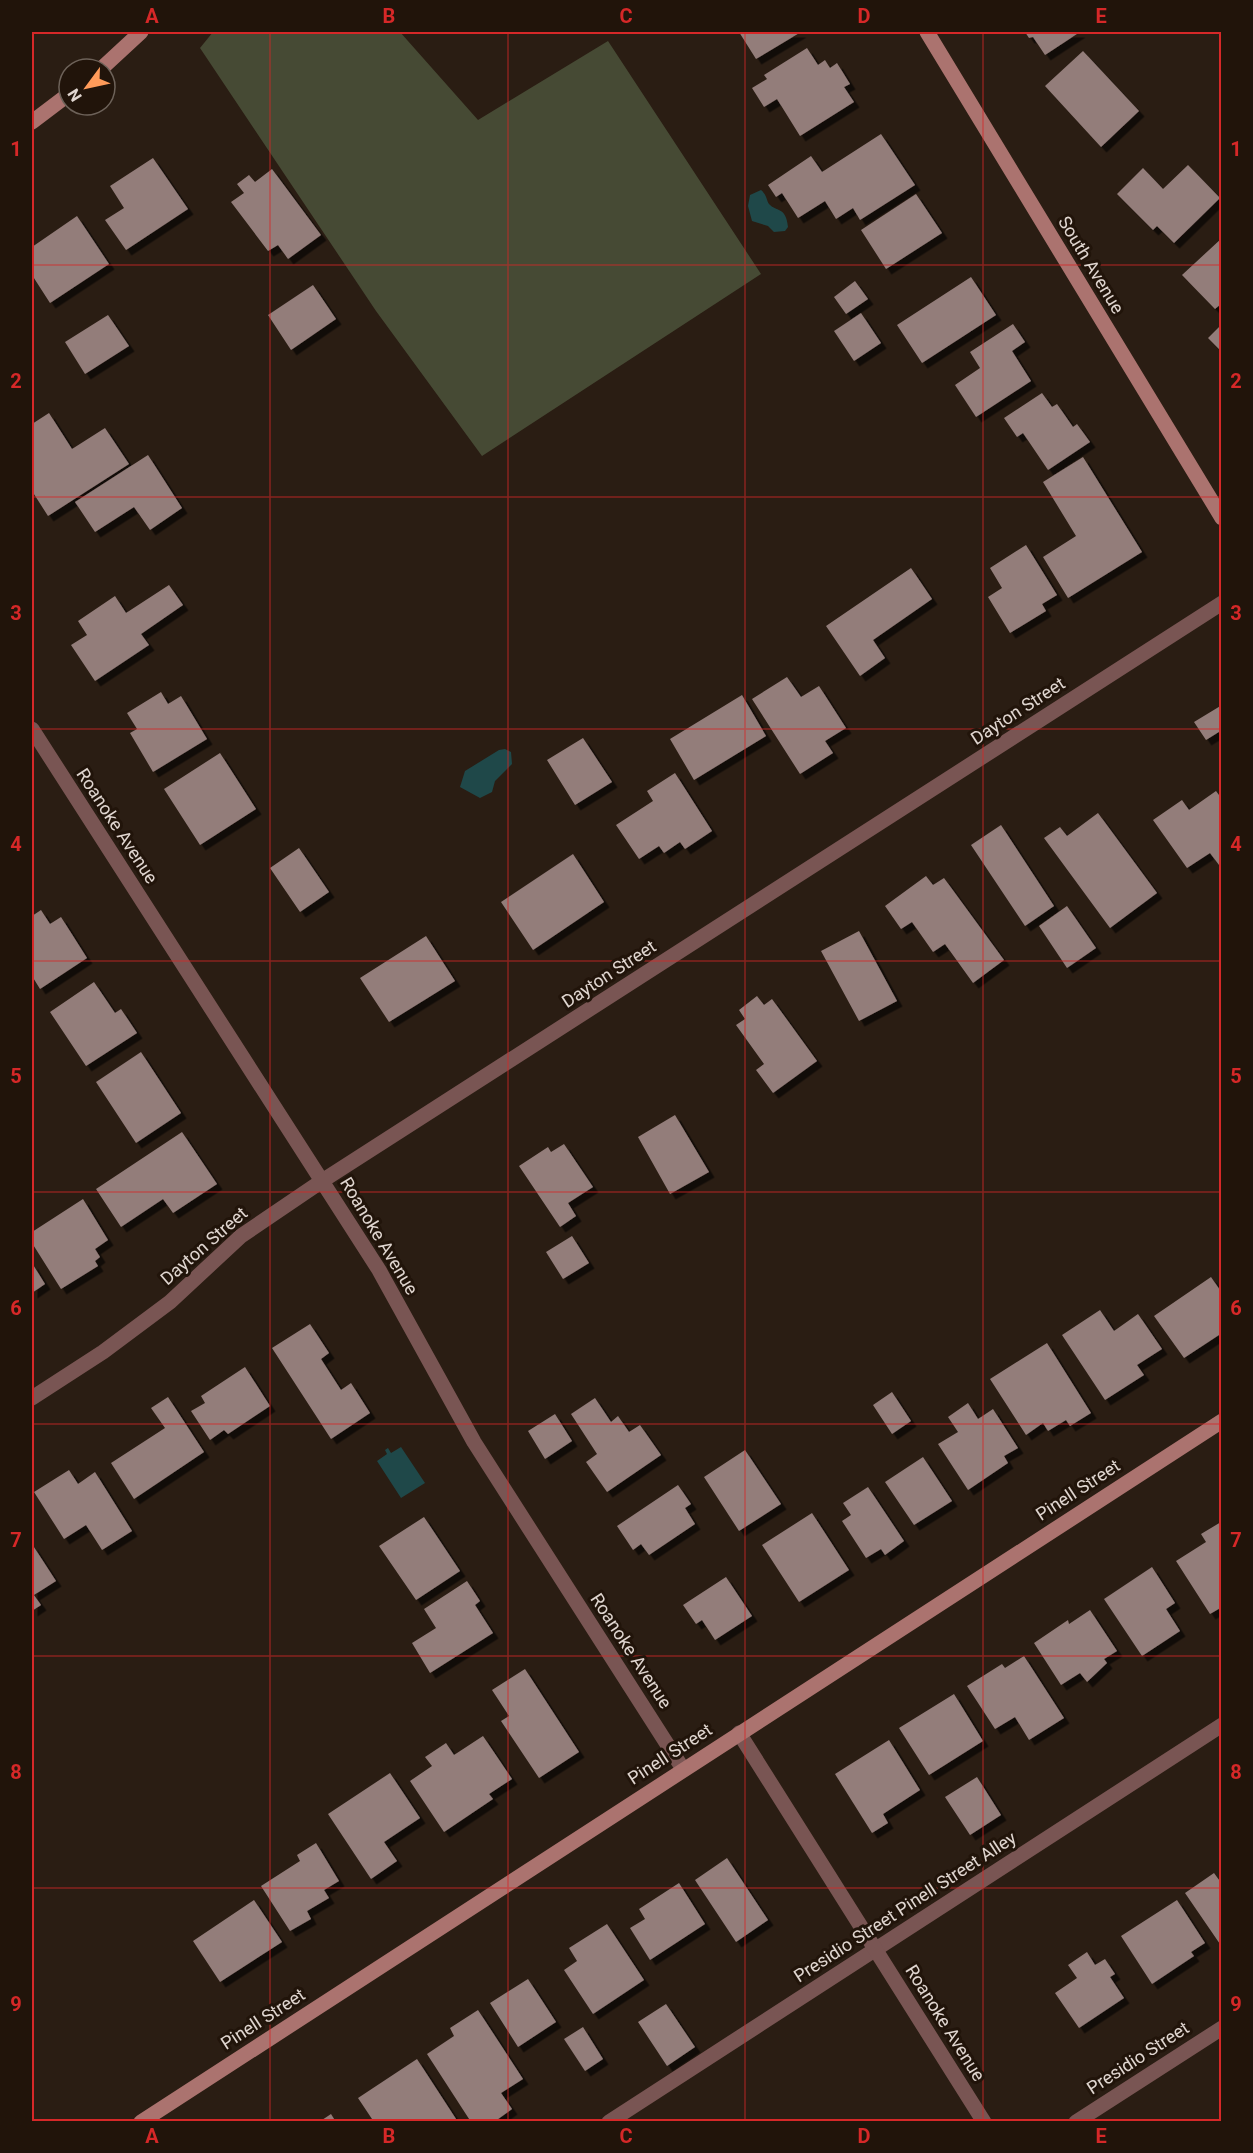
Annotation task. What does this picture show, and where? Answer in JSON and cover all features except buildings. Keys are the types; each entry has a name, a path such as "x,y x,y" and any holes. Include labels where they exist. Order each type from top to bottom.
{"street":[{"path":"114,57 141,32"},
{"name":"South Avenue","path":"927,32 1221,518"},
{"path":"32,122 57,103"},
{"name":"Dayton Street","path":"32,1398 103,1352 170,1302 241,1236 322,1181 1221,603"},
{"name":"Roanoke Avenue","path":"32,729 36,746 379,1270 474,1442 683,1768"},
{"name":"Pinell Street","path":"141,2121 1221,1421"},
{"name":"Presidio Street Pinell Street Alley","path":"609,2121 1221,1725"},
{"name":"Roanoke Avenue","path":"739,1733 984,2121"},
{"name":"Presidio Street","path":"1076,2121 1221,2028"}],"green space":[{"path":"213,32 400,32 478,120 608,41 761,274 482,456 376,311 200,48"}],"water":[{"path":"761,190 769,204 785,216 788,227 785,231 774,232 768,226 752,221 748,206 750,195"},
{"path":"505,749 511,752 512,764 495,781 492,792 480,798 460,787 465,771 499,750"},
{"path":"401,1447 425,1483 401,1498 377,1461 387,1454 385,1450 388,1448 391,1453"}]}
